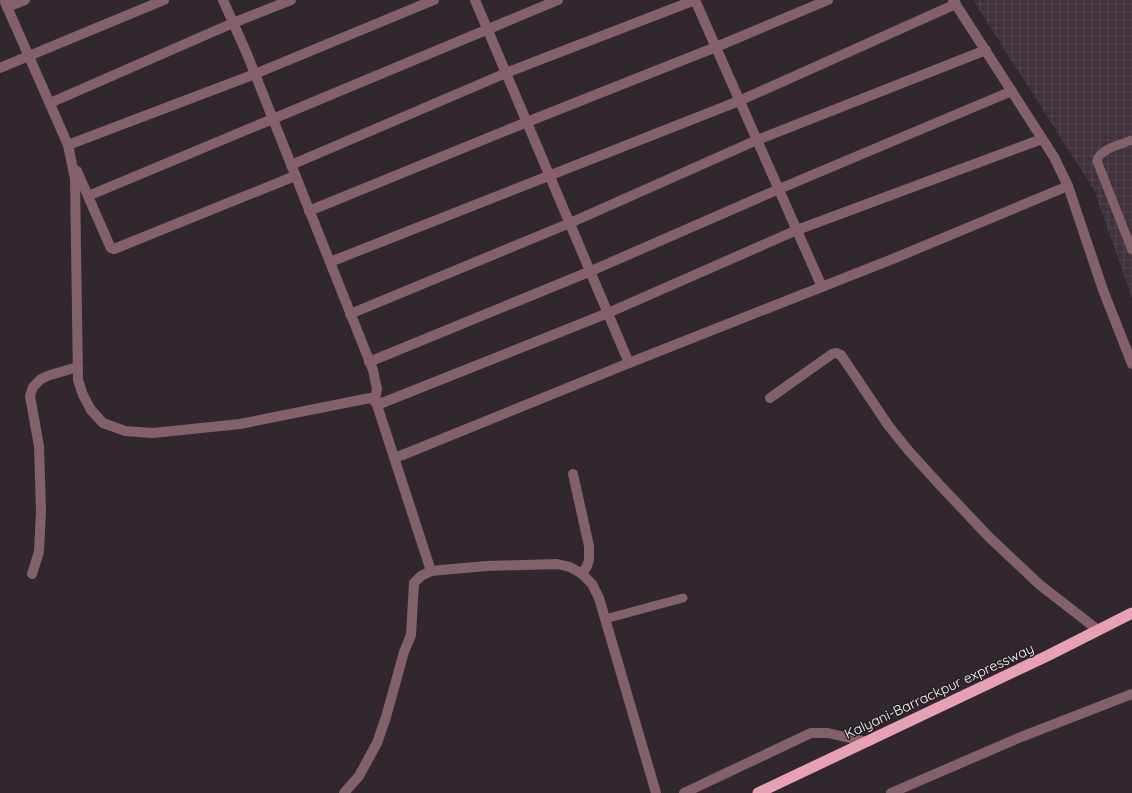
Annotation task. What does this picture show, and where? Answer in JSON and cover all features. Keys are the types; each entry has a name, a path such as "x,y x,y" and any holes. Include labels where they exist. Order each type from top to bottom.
{"highway":[{"name":"Kalyani-Barrackpur expressway","path":"758,793 1047,656 1132,613"}],"street":[{"path":"25,0 6,4 68,144 75,179 78,380 83,395 91,410 103,423 125,431 153,433 240,424 370,398 376,403"},
{"path":"0,68 164,0"},
{"path":"223,0 255,74 369,362 376,382 376,403 431,571"},
{"path":"50,103 233,23 291,0"},
{"path":"68,144 255,74 434,0"},
{"path":"475,0 629,363"},
{"path":"88,196 558,0"},
{"path":"291,165 506,73 695,0 822,287"},
{"path":"309,211 716,47 828,0"},
{"path":"330,262 740,100 955,2 1054,157 1068,186 1103,290 1132,364"},
{"path":"350,314 570,223 757,140 986,50"},
{"path":"369,362 591,271 778,189 1012,91"},
{"path":"376,403 608,313 797,230 1042,139"},
{"path":"71,161 77,170 109,244 111,248 114,249 295,176"},
{"path":"395,458 629,363 895,258 1068,186"},
{"path":"770,398 832,354 836,353 841,355 888,425 908,450 947,493 988,536 1040,585 1098,630"},
{"path":"32,574 39,552 41,511 38,446 30,396 33,387 41,379 78,367"},
{"path":"573,474 589,546 589,560 582,574"},
{"path":"344,793 359,776 377,743 386,717 404,652 411,635 414,583 421,576 431,571 486,566 557,564 570,567 582,574 592,584 599,598 656,793"},
{"path":"891,793 1021,737 1132,694"},
{"path":"684,793 811,733 828,733 866,742"}],"lane":[{"path":"1132,140 1102,152 1097,157 1096,161 1132,250"},
{"path":"605,619 683,598"}],"shaded area":[{"path":"973,0 1132,0 1132,298 1094,190"}]}
